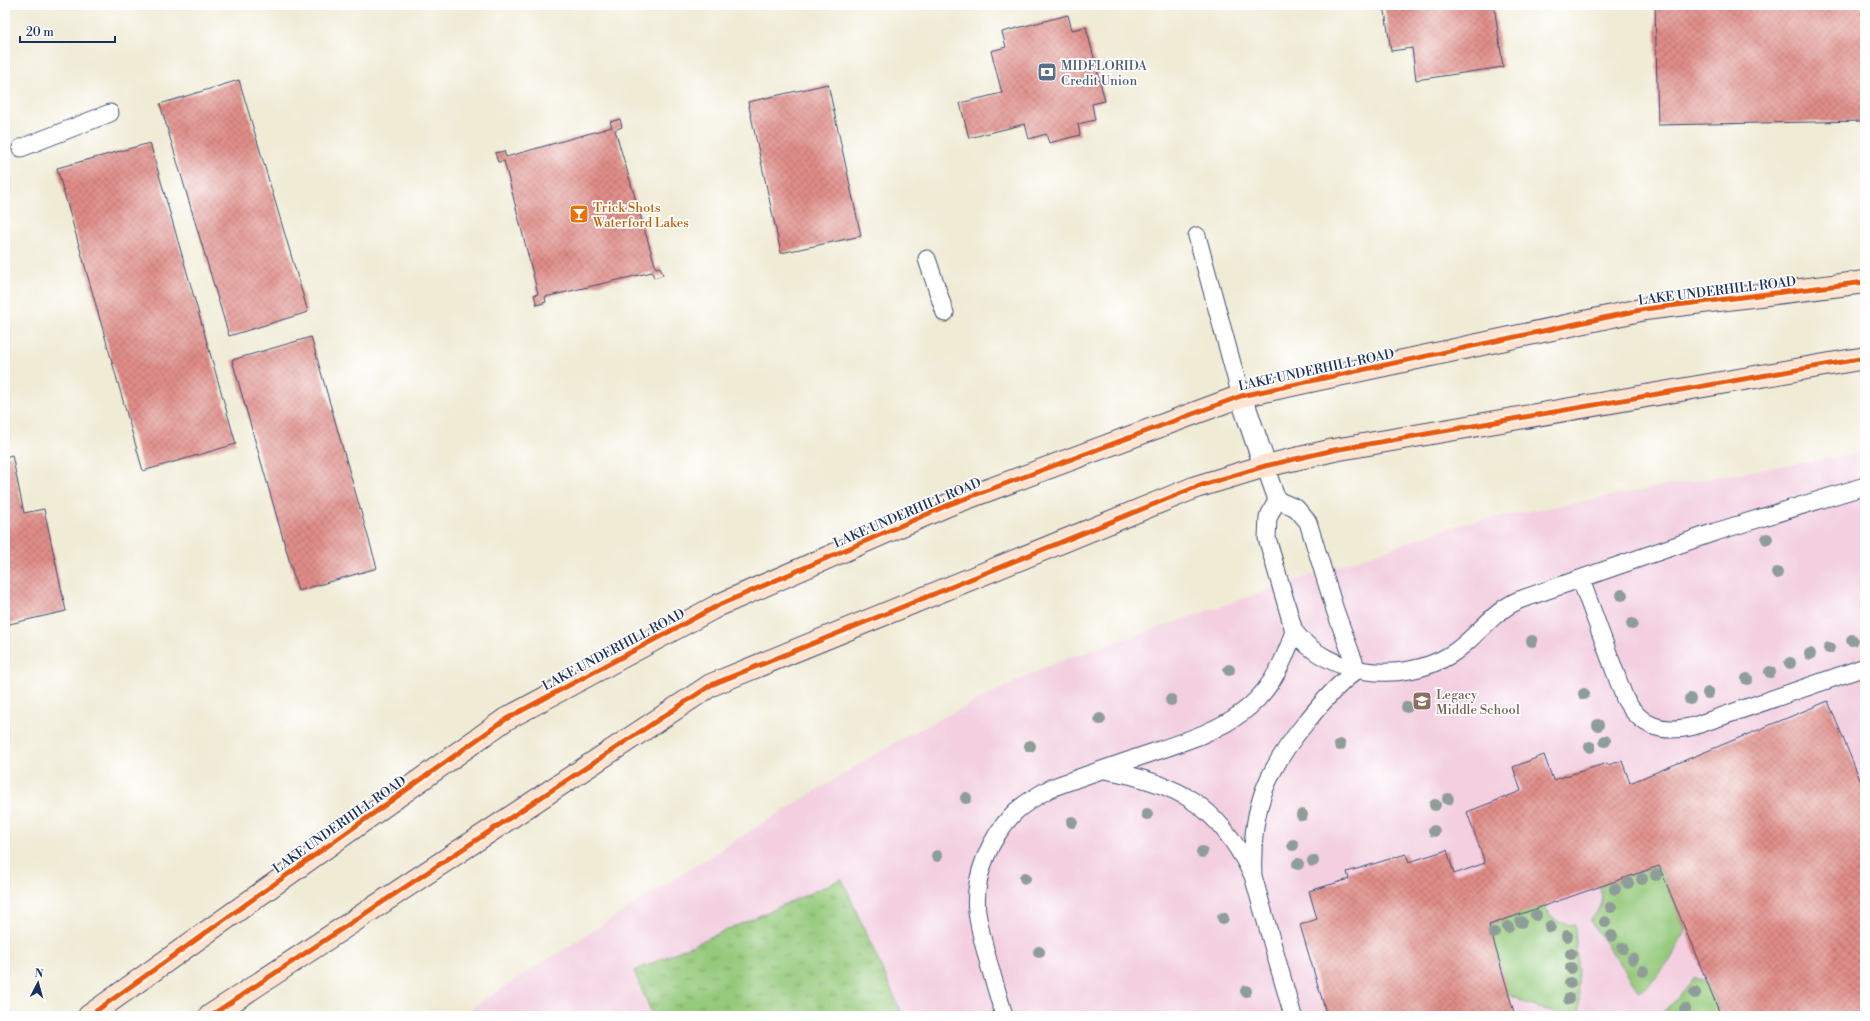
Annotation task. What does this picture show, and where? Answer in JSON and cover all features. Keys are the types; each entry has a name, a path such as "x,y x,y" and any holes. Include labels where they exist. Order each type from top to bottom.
{"street":[{"name":"LAKE UNDERHILL ROAD","path":"89,1016 506,719 719,605 948,505 1241,396 1645,309 1865,282"},
{"path":"210,1016 711,684 1196,487 1265,466 1334,450 1865,358"},
{"path":"1241,396 1265,466"}],"lane":[{"path":"21,148 110,113"},
{"path":"1198,236 1241,396"},
{"path":"927,259 945,313"},
{"path":"1265,466 1277,500 1268,518 1267,538 1294,632 1318,655 1357,670 1383,672 1408,671 1450,655 1462,646 1497,612 1506,606 1715,532 1865,486"},
{"path":"1277,500 1296,508 1308,522 1335,610 1357,670"},
{"path":"1581,580 1625,699 1636,715 1644,722 1653,726 1673,729 1694,726 1865,666"},
{"path":"1004,1016 987,957 977,911 979,878 992,844 1002,828 1015,812 1032,799 1051,788 1102,769 1204,735 1233,720 1253,704 1274,678 1288,652 1294,632"},
{"path":"1253,876 1252,854 1256,812 1263,790 1277,761 1294,736 1325,699 1340,683 1357,670"},
{"path":"1102,769 1131,774 1160,783 1180,792 1198,804 1231,836 1253,876 1293,1016"}],"shaded area":[{"name":"Legacy Middle School","path":"1865,452 1865,1016 459,1016 750,831 904,737 1052,664 1461,524 1697,480"}],"green space":[{"path":"1659,866 1685,930 1676,949 1662,971 1640,992 1590,921 1599,909 1602,896 1600,886"},
{"path":"842,879 903,1016 653,1016 634,971"},
{"path":"1545,905 1547,910 1556,920 1565,924 1575,925 1580,1013 1542,1009 1525,1003 1508,993 1489,925"},
{"path":"1695,977 1708,985 1721,1016 1658,1016 1675,1001"}],"building":[{"path":"1384,5 1494,5 1503,67 1416,80 1412,48 1391,51"},
{"path":"1655,5 1865,5 1865,121 1658,125"},
{"name":"MIDFLORIDA Credit Union","path":"1068,15 1072,30 1086,27 1105,101 1092,104 1095,120 1078,124 1080,135 1049,143 1046,134 1029,139 1025,124 969,138 960,103 1002,93 991,51 1006,47 1002,32"},
{"path":"239,80 308,312 229,336 160,104"},
{"path":"828,84 861,236 781,253 748,102"},
{"name":"Trick Shots Waterford Lakes","path":"620,119 622,127 615,130 656,268 660,267 663,275 654,278 652,272 545,297 546,302 537,305 534,295 538,294 504,161 498,162 495,153 504,151 506,157 612,127 610,122"},
{"path":"150,143 236,444 143,471 57,168"},
{"path":"311,337 377,568 298,591 232,360"},
{"path":"12,455 24,513 44,509 66,611 5,625 5,457"},
{"path":"1828,701 1865,792 1865,1016 1721,1016 1659,866 1489,925 1515,1016 1327,1016 1300,925 1317,919 1309,891 1349,879 1347,872 1406,854 1409,862 1447,850 1454,874 1485,863 1467,812 1521,791 1513,767 1544,755 1553,780 1607,763 1608,765 1622,761 1630,783"}],"cycle path":[{"path":"89,1016 506,719 719,605 948,505 1241,396 1645,309 1865,282"},
{"path":"210,1016 711,685 1196,487 1265,466 1334,450 1865,358"}],"place":[{"name":"MIDFLORIDA Credit Union","path":"1047,72"},
{"name":"Trick Shots Waterford Lakes","path":"579,214"},
{"name":"Legacy Middle School","path":"1422,701"}]}
